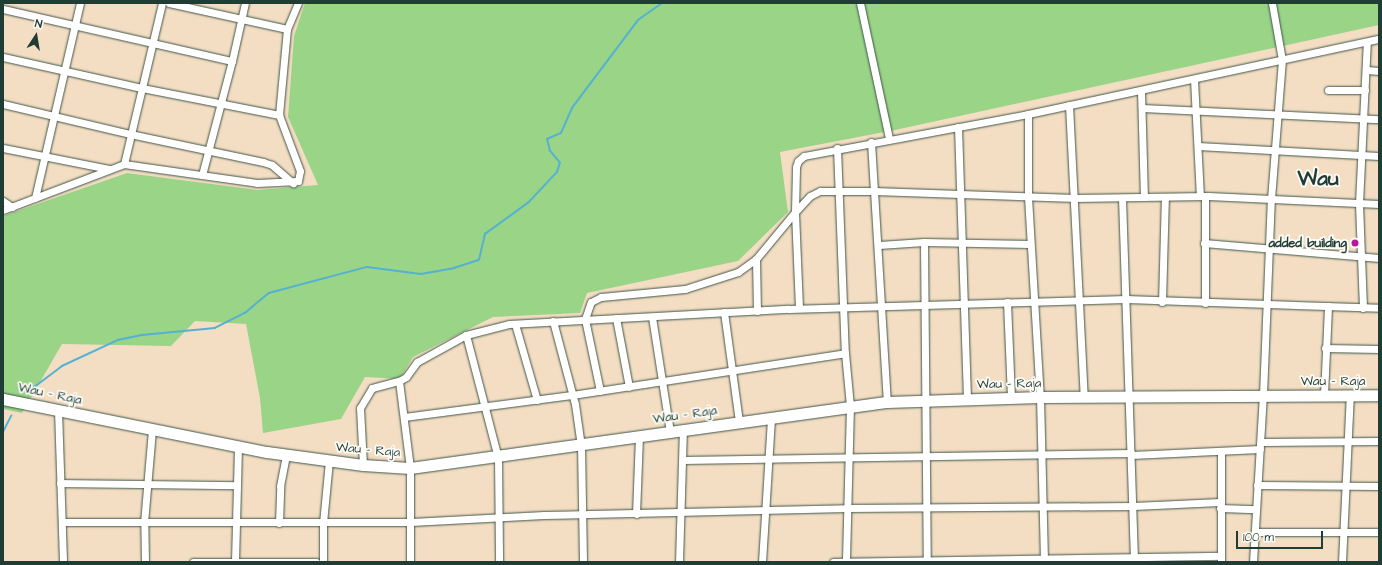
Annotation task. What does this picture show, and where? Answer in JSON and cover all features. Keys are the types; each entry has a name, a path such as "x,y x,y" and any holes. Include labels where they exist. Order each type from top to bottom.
{"main road":[{"name":"Wau - Raja","path":"3,399 152,430 286,455 363,465 410,468 498,458 639,436 887,402 966,398 1379,395"}],"street":[{"path":"35,198 80,3"},
{"path":"124,164 162,3"},
{"path":"169,3 287,29"},
{"path":"202,174 221,105 245,3"},
{"path":"3,210 124,164 257,183 293,183 298,181 300,171 279,115 287,29 298,3"},
{"path":"860,3 889,138"},
{"path":"1253,562 1257,485 1261,445 1268,247 1282,60 1272,3"},
{"path":"3,9 76,24 153,44 232,61"},
{"path":"799,308 794,189 798,161 812,153 1028,114 1379,39"},
{"path":"1363,308 1359,203 1367,70 1367,42"},
{"path":"3,56 221,105 279,115"},
{"path":"1367,70 1379,71"},
{"path":"1194,79 1202,196 1204,303"},
{"path":"1141,90 1144,197"},
{"path":"1328,90 1365,90"},
{"path":"3,104 209,152 272,165 293,183"},
{"path":"1069,105 1075,198 1084,397"},
{"path":"1142,108 1196,109 1379,119"},
{"path":"1028,114 1028,197 1040,397 1044,561"},
{"path":"958,127 962,193 966,398"},
{"path":"871,142 879,245 880,306 887,402"},
{"path":"1198,146 1379,156"},
{"path":"3,148 110,169"},
{"path":"837,148 837,191 844,307 845,353 850,406 846,562"},
{"path":"600,391 585,319 588,306 601,297 685,289 738,272 756,259 810,196 820,192 874,190 1075,198 1202,196 1379,204"},
{"path":"1162,302 1165,197"},
{"path":"1122,198 1130,397 1134,560"},
{"path":"3,201 12,207"},
{"path":"879,245 924,242 1030,244"},
{"path":"924,242 927,561"},
{"path":"1204,243 1268,247 1379,258"},
{"path":"756,259 757,311"},
{"path":"363,465 360,408 372,388 399,381 406,377 417,362 466,335 488,327 552,321 652,317 799,308 1079,300 1126,299 1162,302 1379,308"},
{"path":"1007,302 1011,398"},
{"path":"1324,395 1328,306"},
{"path":"724,312 739,422"},
{"path":"652,317 670,432"},
{"path":"616,318 629,387"},
{"path":"552,321 572,395 581,446 584,515 583,562"},
{"path":"515,324 537,400"},
{"path":"466,335 486,406 498,458 499,562"},
{"path":"1325,348 1379,349"},
{"path":"404,417 629,387 845,353"},
{"path":"399,381 410,468 410,562"},
{"path":"1342,562 1342,532 1350,395"},
{"path":"58,410 62,562"},
{"path":"762,562 771,417"},
{"path":"145,562 144,523 152,430"},
{"path":"679,562 683,430"},
{"path":"636,514 639,436"},
{"path":"683,460 1131,454 1221,451 1261,445 1379,441"},
{"path":"235,562 238,446"},
{"path":"833,562 1221,559 1221,451"},
{"path":"279,523 280,486 286,455"},
{"path":"323,562 323,523 329,461"},
{"path":"60,483 236,485"},
{"path":"1257,485 1379,486"},
{"path":"62,522 411,522 499,516 848,508 1220,505 1256,508"},
{"path":"1255,532 1379,532"},
{"path":"193,562 316,562"}],"green space":[{"path":"305,3 1379,3 1379,25 895,130 780,152 788,212 738,261 587,293 580,313 493,317 413,357 400,379 365,377 341,419 263,433 260,398 246,324 195,321 171,346 62,344 22,413 3,409 3,216 127,173 257,190 318,185 288,117 294,36"}],"waterway":[{"path":"33,388 62,366 118,340 142,335 215,328 245,313 269,293 367,267 421,274 454,268 479,260 485,234 529,202 557,172 560,163 550,151 547,139 561,133 572,108 638,20 662,3"},
{"path":"3,432 11,416"}],"place":[{"name":"added building","path":"1355,243"}],"district":[{"name":"Wau","path":"1318,179"}]}
